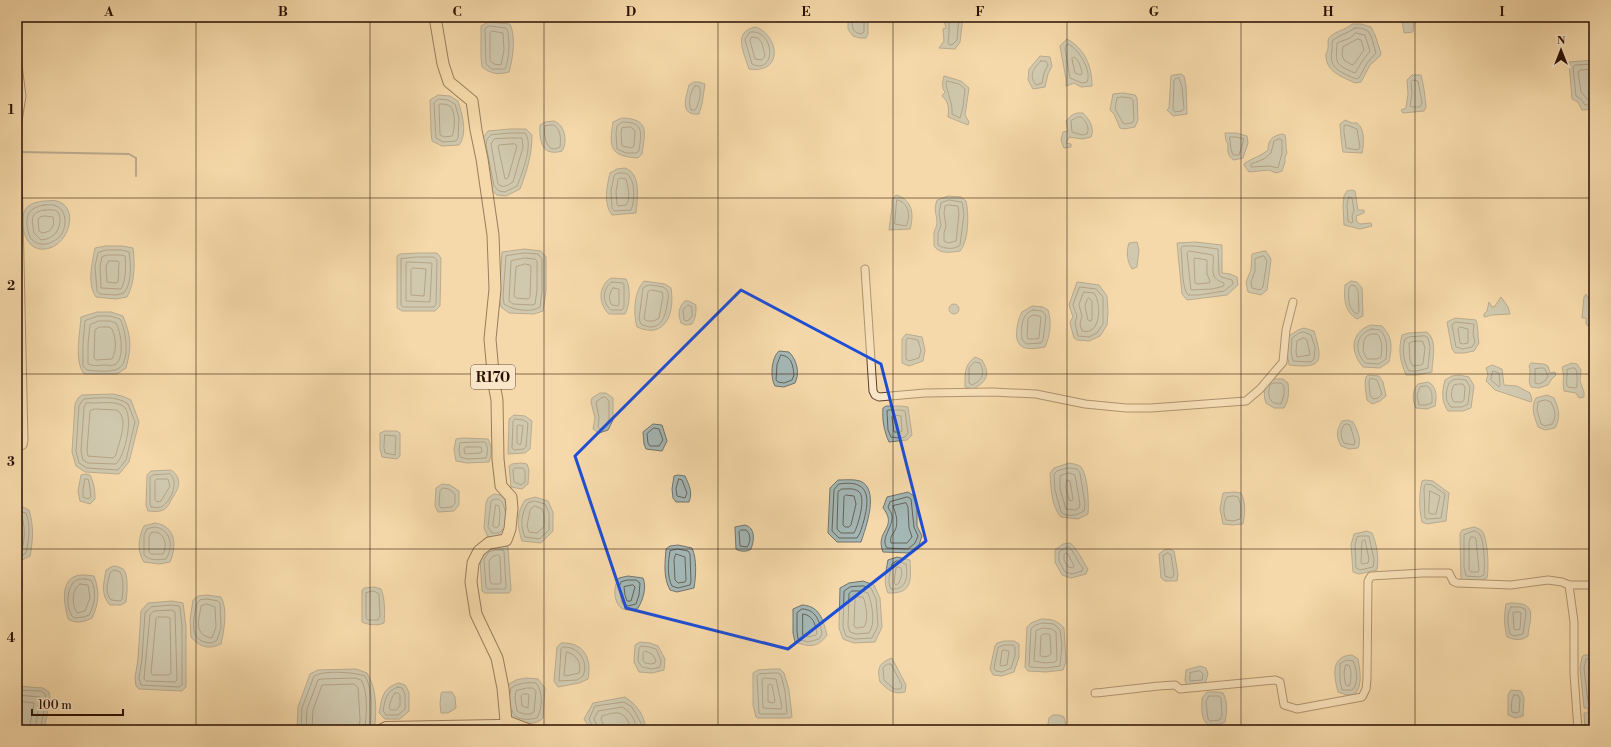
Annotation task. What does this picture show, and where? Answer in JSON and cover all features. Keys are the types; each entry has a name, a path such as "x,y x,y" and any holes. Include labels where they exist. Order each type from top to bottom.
{"main road":[{"name":"R170","path":"435,17 443,64 449,82 472,101 476,130 484,167 493,235 495,289 490,339 497,400 498,459 501,486 511,497 512,508 510,529 506,540 489,544 479,552 473,563 471,582 476,614 497,658 503,688 506,720"},
{"path":"506,720 529,730"}],"street":[{"path":"17,58 22,96 18,126 18,156 24,440 23,445 17,448"},
{"path":"865,269 873,391 875,395 879,397 925,393 992,392 1036,394 1085,404 1126,408 1151,408 1246,401 1260,390 1283,362 1286,330 1293,302"},
{"path":"1095,693 1175,684 1180,689 1275,680 1280,682 1284,705 1297,709 1362,697 1366,689 1367,679 1368,581 1371,576 1449,573 1453,581 1457,584 1511,585 1548,580 1562,582 1569,585 1594,585"},
{"path":"1569,585 1574,622 1574,674 1578,730"},
{"path":"381,730 386,727 504,725 506,720"}],"highlighted area":[{"path":"741,290 881,364 926,541 788,649 626,608 575,456"}],"water":[{"path":"848,17 868,17 868,34 866,38 853,36 848,29"},
{"path":"943,17 963,17 960,42 955,49 939,48 944,41 943,29 946,28"},
{"path":"1406,18 1414,20 1413,32 1404,33 1402,20"},
{"path":"488,22 510,24 513,35 513,48 509,72 495,73 482,67 481,26"},
{"path":"1352,24 1361,24 1371,27 1381,53 1380,56 1370,65 1361,82 1355,83 1340,76 1332,70 1326,60 1329,37"},
{"path":"756,27 770,38 774,53 773,60 768,66 760,69 749,69 743,50 742,38 744,33 749,29"},
{"path":"1067,39 1083,53 1091,72 1092,86 1081,87 1074,83 1066,86 1060,46"},
{"path":"1040,56 1050,57 1052,66 1048,74 1045,87 1033,89 1028,80 1029,69"},
{"path":"1594,60 1594,109 1582,110 1578,102 1572,99 1569,62"},
{"path":"1181,74 1184,76 1186,86 1187,114 1173,116 1167,110 1169,108 1171,76"},
{"path":"1412,75 1421,75 1426,107 1424,111 1403,113 1401,110 1406,108 1408,94 1407,80"},
{"path":"944,76 961,81 969,88 965,115 969,122 968,125 948,117 948,105 942,96 945,92 943,86"},
{"path":"694,82 705,84 699,114 689,112 685,105 689,85"},
{"path":"1123,93 1135,95 1137,98 1138,120 1135,127 1124,129 1120,128 1114,114 1110,110 1113,94"},
{"path":"438,95 450,96 458,101 464,129 462,140 459,145 442,146 432,141 430,100"},
{"path":"1083,113 1089,121 1092,127 1091,137 1082,139 1069,137 1066,143 1071,144 1071,147 1064,148 1061,140 1063,132 1068,131 1066,121 1072,115"},
{"path":"622,118 637,121 644,128 642,154 638,158 617,153 612,144 611,138 613,122"},
{"path":"1345,120 1360,125 1363,133 1362,153 1343,152 1340,124"},
{"path":"554,121 561,126 563,130 565,143 562,151 550,152 546,150 541,142 540,125 545,122"},
{"path":"526,129 532,135 530,156 520,189 506,196 497,195 490,189 482,145 483,138 488,131"},
{"path":"1225,133 1236,133 1247,136 1248,143 1243,158 1234,160 1230,157"},
{"path":"1282,134 1285,135 1287,153 1282,171 1276,173 1269,170 1249,172 1244,165 1245,163 1263,154 1268,150 1270,141 1276,136"},
{"path":"625,168 630,171 636,181 636,213 612,215 607,205 607,189 610,173 617,169"},
{"path":"1347,191 1355,191 1358,210 1364,210 1364,213 1356,216 1357,222 1360,224 1371,223 1372,226 1360,229 1344,225 1344,196"},
{"path":"896,195 902,197 909,204 912,213 910,229 889,230 892,200"},
{"path":"948,196 961,197 966,201 968,212 967,234 960,251 943,252 939,251 934,246 934,232 937,226 935,210 937,200"},
{"path":"44,201 57,201 65,205 69,212 70,220 64,237 58,244 50,248 40,249 30,244 24,233 23,215 25,210 31,204"},
{"path":"1137,242 1139,250 1137,267 1132,269 1128,260 1128,246 1129,243"},
{"path":"1195,242 1222,245 1222,273 1237,277 1238,285 1227,295 1187,300 1182,294 1177,243"},
{"path":"106,246 133,248 134,273 132,285 127,297 116,299 96,297 93,292 91,274 95,248"},
{"path":"524,249 541,251 546,257 546,291 543,311 534,314 509,313 501,307 499,297 502,252"},
{"path":"1266,251 1271,259 1267,290 1261,295 1248,292 1246,282 1251,270 1252,254"},
{"path":"437,253 441,258 440,306 435,311 402,311 397,308 397,256 400,254"},
{"path":"611,278 626,279 628,283 629,296 625,314 609,314 605,310 601,300 602,290 607,281"},
{"path":"644,281 665,284 671,288 672,297 670,314 662,327 655,330 647,330 637,327 635,303 638,291"},
{"path":"1351,281 1357,282 1362,288 1363,316 1357,319 1347,308 1345,300 1345,285"},
{"path":"1077,282 1099,285 1107,296 1107,325 1100,336 1089,341 1077,340 1074,338 1071,327 1070,322 1073,317 1069,305"},
{"path":"1586,294 1588,298 1592,300 1594,297 1593,330 1586,324 1586,318 1582,318 1584,297"},
{"path":"1501,297 1508,307 1510,314 1484,317 1489,302 1492,307 1495,306"},
{"path":"685,301 689,301 696,305 696,315 692,324 686,325 681,323 679,317 679,311"},
{"path":"954,304 959,309 954,314 949,309"},
{"path":"1032,306 1043,307 1048,310 1050,329 1045,347 1032,349 1025,348 1018,342 1017,328 1020,315"},
{"path":"97,312 111,312 123,316 126,323 130,341 129,353 126,368 117,374 84,374 79,362 78,347 81,317"},
{"path":"1455,318 1476,320 1479,343 1474,351 1455,353 1452,349 1447,322"},
{"path":"1371,325 1382,326 1386,330 1391,343 1389,362 1380,368 1363,367 1354,349 1354,343 1359,332"},
{"path":"1304,328 1314,331 1319,350 1318,361 1309,366 1289,365 1287,352 1289,336"},
{"path":"1427,332 1432,340 1434,351 1432,372 1417,375 1406,375 1400,355 1402,335"},
{"path":"906,334 922,337 925,350 923,361 909,366 902,363 902,339"},
{"path":"779,351 789,352 792,355 797,367 797,379 795,383 784,387 775,386 772,378 774,358"},
{"path":"975,357 982,360 987,373 985,380 973,389 965,387 965,374 969,363"},
{"path":"1531,363 1544,364 1548,366 1550,373 1555,372 1556,375 1548,385 1539,388 1531,387 1529,382 1529,366"},
{"path":"1572,363 1577,364 1581,370 1580,381 1584,392 1584,397 1579,398 1576,393 1564,391 1562,367"},
{"path":"1492,365 1502,369 1504,385 1517,386 1530,393 1532,400 1531,402 1495,390 1486,381 1488,375 1486,368"},
{"path":"1368,375 1379,376 1383,382 1386,396 1380,401 1372,404 1367,400 1365,380"},
{"path":"1459,375 1469,377 1474,386 1471,408 1463,411 1448,411 1444,403 1443,396 1445,380 1452,376"},
{"path":"1283,379 1288,383 1288,396 1284,408 1274,408 1266,403 1264,397 1265,389 1269,380"},
{"path":"1428,382 1433,386 1436,392 1435,406 1427,409 1416,408 1413,399 1415,390 1418,384"},
{"path":"600,393 606,393 613,398 613,420 608,430 599,433 593,429 595,418 591,402 592,398"},
{"path":"113,394 131,400 139,422 129,462 119,474 85,472 76,466 72,452 75,404 78,398 82,395"},
{"path":"1547,395 1554,398 1559,417 1555,428 1545,430 1538,427 1533,405 1536,398"},
{"path":"886,406 908,407 912,435 907,440 889,442 883,421 883,408"},
{"path":"514,415 525,416 532,421 530,449 525,453 508,454 509,419"},
{"path":"1348,420 1353,422 1357,431 1359,438 1358,448 1349,449 1341,446 1338,439 1337,434 1342,421"},
{"path":"653,424 662,425 667,441 662,451 646,449 644,444 643,432"},
{"path":"385,431 397,431 400,433 400,456 397,459 382,457 380,449 380,433"},
{"path":"456,439 488,439 491,450 489,462 467,463 456,461 454,449"},
{"path":"1069,463 1081,467 1087,483 1088,514 1078,519 1061,517 1055,507 1052,496 1050,473 1054,468"},
{"path":"512,464 527,464 529,470 528,484 522,489 511,487 509,466"},
{"path":"171,470 175,473 179,481 176,492 164,510 148,511 146,505 147,475 151,471"},
{"path":"81,475 90,475 94,490 95,499 90,504 80,501 78,491"},
{"path":"674,476 685,476 688,482 691,492 689,502 676,502 673,498 672,489"},
{"path":"838,480 860,481 866,485 869,492 870,509 861,542 837,542 828,533 830,488"},
{"path":"1422,481 1433,481 1449,493 1446,521 1427,524 1422,522 1420,512 1420,496"},
{"path":"442,484 450,485 459,491 459,505 454,511 438,512 435,506 436,488"},
{"path":"908,492 914,496 917,506 917,526 922,536 919,545 910,553 883,552 881,541 888,525 888,516 883,508 887,497"},
{"path":"1223,493 1241,493 1244,500 1245,512 1243,524 1223,524 1220,509"},
{"path":"494,494 500,495 507,501 507,531 500,538 488,537 484,528 486,503 488,498"},
{"path":"535,497 548,501 553,512 553,531 541,543 522,541 518,525 520,510 525,500"},
{"path":"17,507 23,507 29,510 31,516 32,539 30,556 22,560 17,560"},
{"path":"155,523 162,525 171,532 174,550 170,562 159,564 144,562 140,554 139,544 142,530 144,526"},
{"path":"745,525 753,532 753,542 751,549 748,551 742,551 736,549 735,527"},
{"path":"1474,527 1482,531 1486,540 1488,574 1487,578 1479,581 1461,580 1460,534 1462,530"},
{"path":"1367,531 1372,533 1375,542 1378,565 1377,570 1359,574 1353,572 1351,545 1354,534"},
{"path":"1070,543 1073,545 1088,569 1086,574 1071,578 1062,575 1055,562 1055,550 1063,544"},
{"path":"504,545 508,547 511,590 509,593 485,593 482,591 480,558 487,549"},
{"path":"678,545 692,548 695,557 696,573 694,588 677,592 670,590 665,575 665,565 666,549 670,546"},
{"path":"1169,549 1174,551 1178,574 1177,581 1165,581 1161,578 1159,554 1164,550"},
{"path":"897,557 910,560 909,584 902,591 888,593 885,581 888,560"},
{"path":"17,565 22,574 22,592 17,608"},
{"path":"113,566 123,569 126,575 126,602 121,605 110,605 104,593 106,570"},
{"path":"77,576 94,576 98,592 96,607 92,618 74,622 68,619 64,595 65,589 71,579"},
{"path":"628,576 643,578 645,585 643,597 638,608 625,610 617,603 615,590 619,578"},
{"path":"863,581 874,585 880,598 882,627 875,642 854,643 843,639 839,628 840,588 849,583"},
{"path":"374,587 381,589 384,601 384,623 379,625 362,622 362,590 364,588"},
{"path":"207,595 221,597 225,614 221,644 212,647 201,645 191,637 190,620 193,600 198,596"},
{"path":"172,601 183,603 186,626 186,687 182,691 139,689 136,686 135,678 138,659 141,611 148,603"},
{"path":"1511,603 1525,605 1529,608 1531,617 1528,636 1523,639 1507,637 1505,608 1506,604"},
{"path":"802,605 813,608 817,611 824,624 827,635 817,644 805,645 795,642 793,633 793,609"},
{"path":"1041,619 1054,620 1064,628 1066,662 1063,670 1046,672 1028,671 1025,667 1027,627 1031,623"},
{"path":"1014,641 1019,644 1019,657 1014,672 1002,676 993,675 990,669 995,646 997,643"},
{"path":"640,642 658,646 665,659 664,670 652,673 639,672 634,662 635,645"},
{"path":"561,643 575,645 581,648 585,653 589,664 588,679 579,683 558,687 554,681 557,647"},
{"path":"1352,655 1358,659 1360,682 1358,690 1355,694 1347,695 1338,692 1335,680 1335,668 1340,659 1345,656"},
{"path":"1584,655 1594,655 1594,730 1585,730 1584,713 1588,713 1588,708 1584,708 1580,668 1582,657"},
{"path":"892,658 906,685 905,692 898,693 891,691 880,682 879,670 881,664"},
{"path":"1200,666 1206,668 1208,674 1205,683 1187,686 1185,680 1186,670"},
{"path":"356,669 367,673 373,686 376,708 374,730 297,730 298,707 310,674 318,670"},
{"path":"780,669 784,673 789,690 792,717 790,718 756,717 753,705 753,673 758,670"},
{"path":"526,678 538,679 545,688 543,718 535,723 521,722 508,715 506,686 516,680"},
{"path":"399,683 405,685 409,692 409,711 400,719 385,719 379,713 382,698 389,688"},
{"path":"17,686 43,688 49,692 50,700 44,730 17,730"},
{"path":"1511,690 1521,691 1524,698 1523,716 1515,718 1508,715 1508,695"},
{"path":"442,692 452,692 455,697 456,708 448,713 441,713 440,704"},
{"path":"1207,692 1223,693 1227,707 1225,722 1221,724 1208,725 1205,722 1202,712 1202,698"},
{"path":"625,697 640,711 644,720 645,730 591,730 584,719 593,703"},
{"path":"1053,715 1064,717 1067,730 1047,730 1049,718"},
{"path":"732,725 742,725 749,730 727,730"}],"waterway":[{"path":"20,152 129,154 136,158 136,176"}]}
